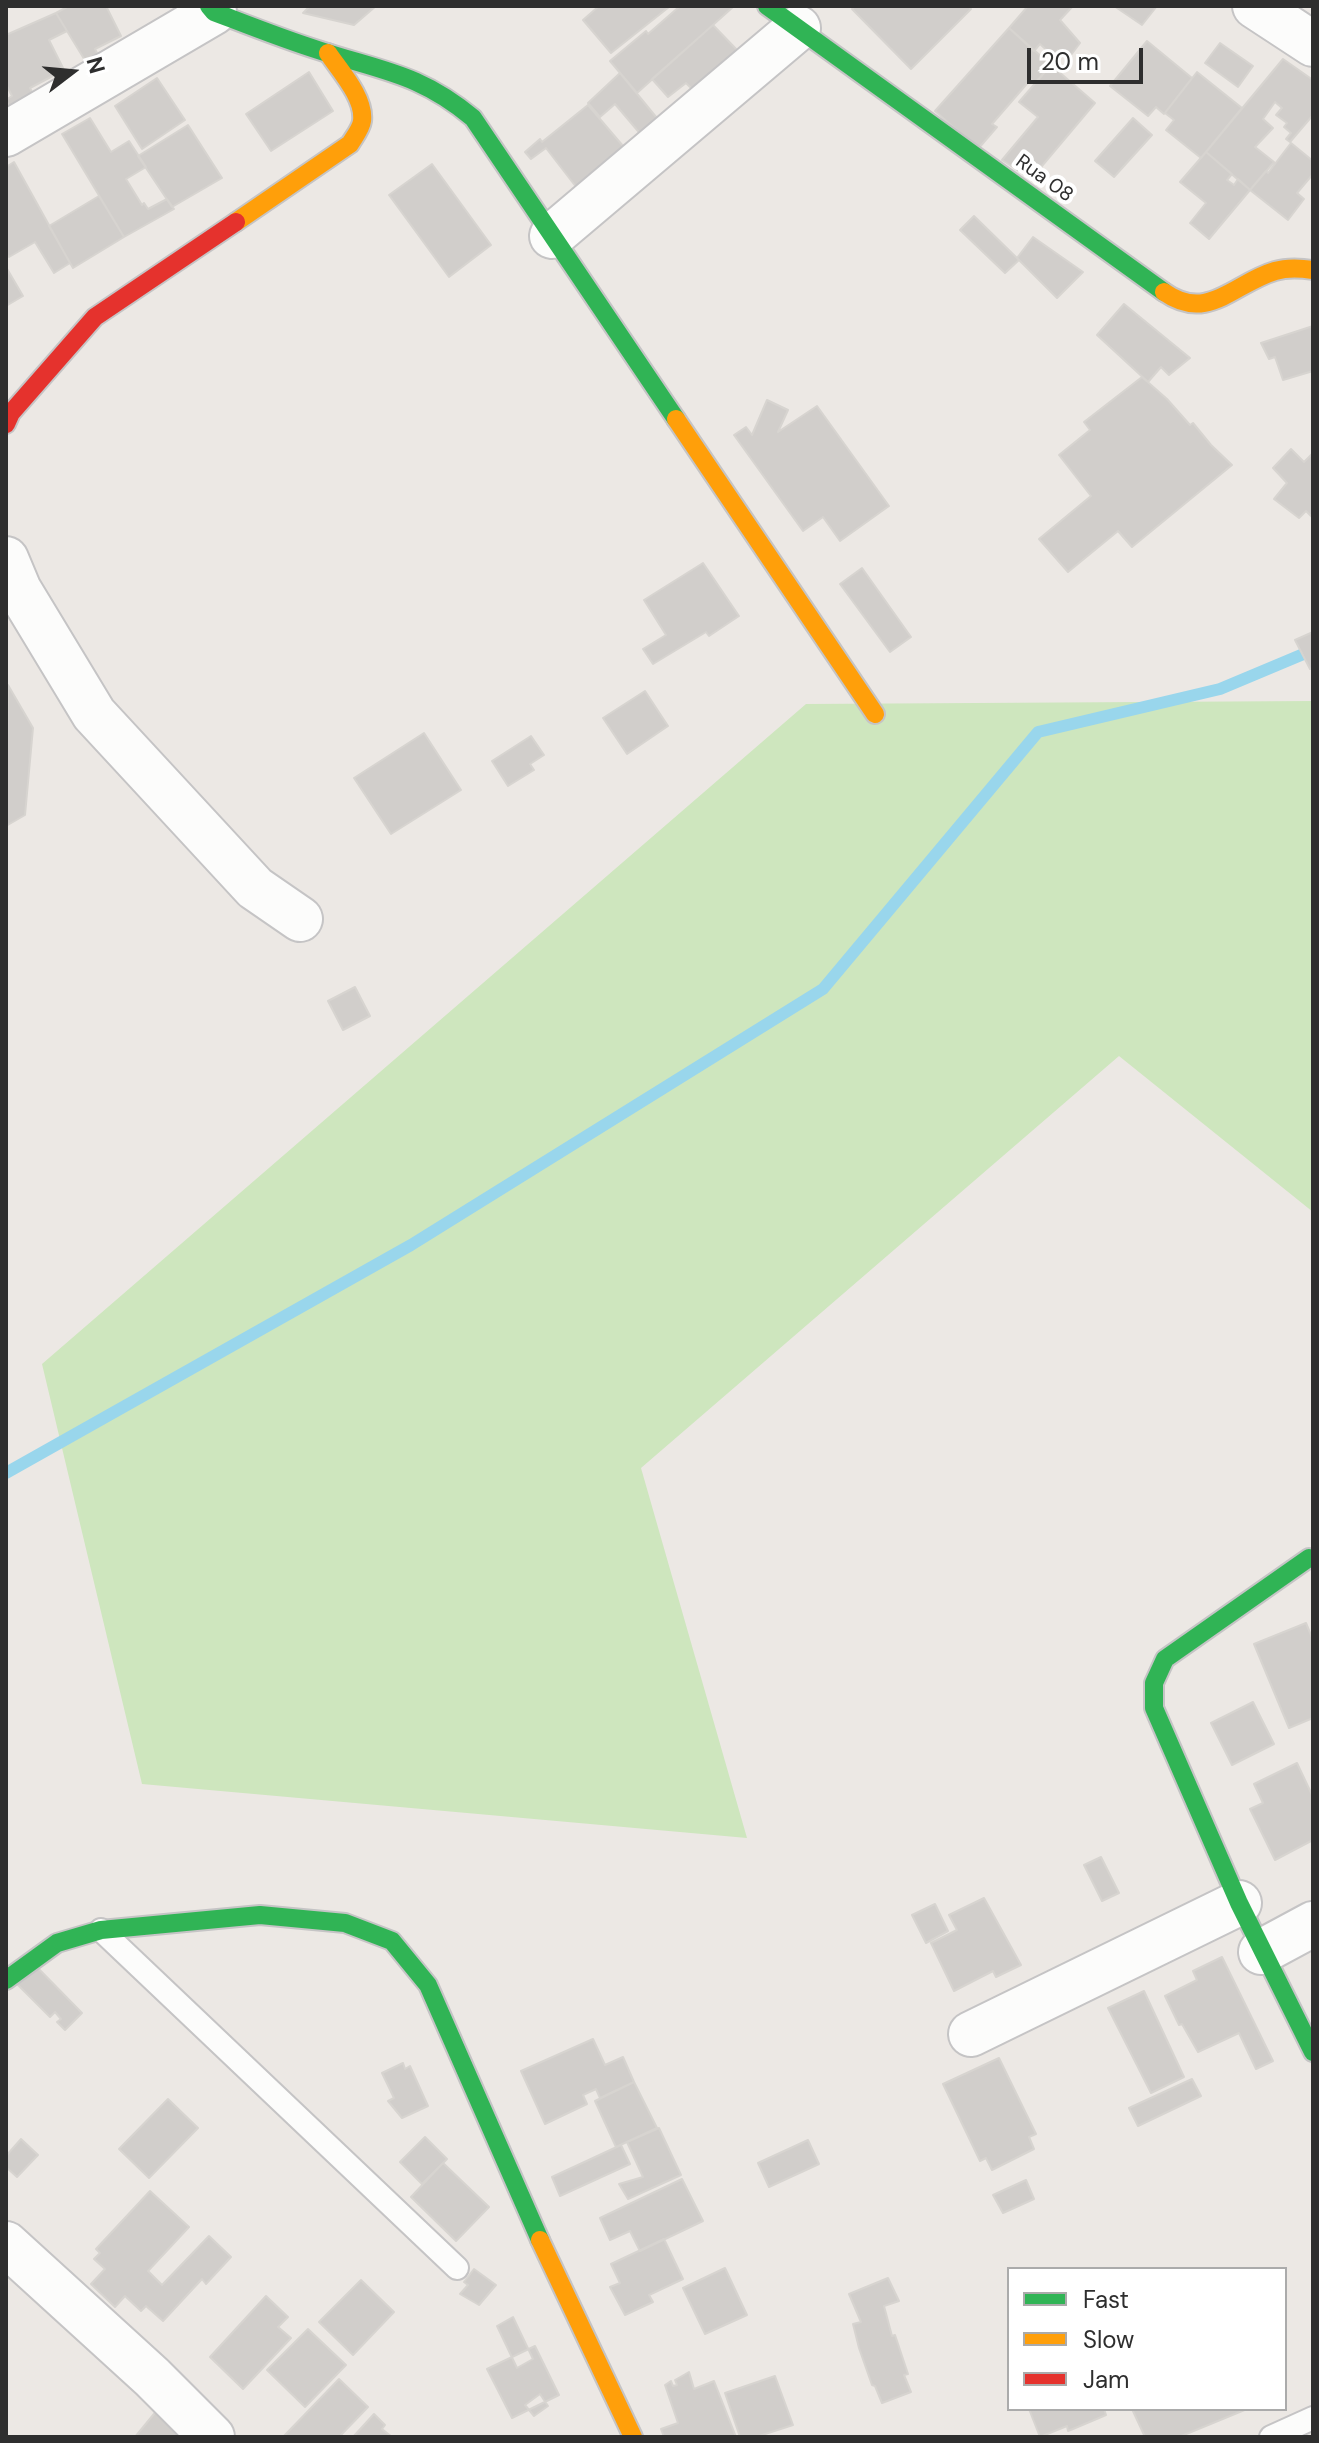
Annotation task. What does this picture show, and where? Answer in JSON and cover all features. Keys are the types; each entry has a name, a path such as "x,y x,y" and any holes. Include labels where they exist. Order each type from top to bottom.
{"street":[{"path":"1255,6 1313,44"},
{"path":"6,134 212,9 328,53 398,71 449,96 473,118 875,714"},
{"path":"552,236 782,17"},
{"name":"Rua 08","path":"782,17 1177,301 1190,306 1212,301 1278,268 1297,266 1313,270"},
{"path":"6,424 11,413 95,317 350,144 362,122 359,106 328,53"},
{"path":"6,559 19,590 94,714 255,888 300,919"},
{"path":"1309,1558 1165,1659 1154,1683 1154,1708 1261,1952 1313,2052"},
{"path":"971,2034 1239,1903"},
{"path":"6,1980 57,1943 101,1930 260,1915 345,1923 392,1941 428,1985 547,2255 633,2437"},
{"path":"1261,1952 1313,1924"},
{"path":"6,2244 152,2377 212,2437"}],"lane":[{"path":"101,1930 457,2268"},
{"path":"1271,2437 1313,2418"}],"green space":[{"path":"1313,701 1313,1212 1119,1056 641,1468 747,1838 142,1784 42,1364 806,704"}],"building":[{"path":"69,6 106,6 121,36 95,49 98,55 86,62 56,13"},
{"path":"310,6 376,6 354,25 303,13"},
{"path":"599,6 669,7 611,53 583,20"},
{"path":"680,6 733,7 637,93 610,61"},
{"path":"856,6 968,6 971,9 911,69 852,9"},
{"path":"1028,6 1073,6 1060,20 1080,43 1068,59 1058,50 1053,56 1040,44 1034,51 1009,28"},
{"path":"1114,6 1157,6 1142,25"},
{"path":"56,13 67,31 49,40 64,70 30,88 37,102 14,116 6,100 12,96 6,84 6,35"},
{"path":"713,25 738,51 694,91 686,83 668,97 652,79"},
{"path":"1009,28 1051,65 1035,83 1031,79 992,124 997,127 978,149 935,111"},
{"path":"1147,41 1192,78 1164,114 1156,107 1148,116 1110,86"},
{"path":"1220,43 1253,66 1238,87 1205,63"},
{"path":"1283,59 1313,80 1313,115 1290,142 1286,139 1291,133 1284,127 1287,123 1276,115 1282,108 1275,102 1263,119 1273,128 1255,147 1274,162 1250,190 1206,152"},
{"path":"1051,65 1095,103 1031,179 1002,160 1038,117 1019,102"},
{"path":"309,72 333,111 271,151 246,114"},
{"path":"1197,72 1242,108 1201,158 1166,130 1174,120 1165,113"},
{"path":"620,73 661,123 643,137 615,104 600,117 588,103"},
{"path":"157,78 185,120 142,149 115,106"},
{"path":"588,105 629,153 580,192 546,148 531,159 525,152"},
{"path":"90,118 111,152 129,141 146,167 126,179 142,205 144,203 148,209 167,199 174,209 124,237 62,134"},
{"path":"1133,118 1152,135 1114,177 1095,161"},
{"path":"188,125 222,178 172,207 138,156"},
{"path":"1291,143 1313,161 1313,174 1297,193 1304,199 1288,220 1250,190"},
{"path":"1206,152 1232,174 1227,180 1234,185 1238,179 1250,190 1209,239 1190,223 1206,203 1180,182"},
{"path":"14,162 70,263 54,273 35,242 9,257 6,253 6,167"},
{"path":"432,164 491,245 449,277 389,195"},
{"path":"99,196 124,237 73,268 49,226"},
{"path":"974,216 1019,260 1005,273 960,230"},
{"path":"1033,237 1083,272 1057,298 1017,258"},
{"path":"6,267 23,296 6,306"},
{"path":"1124,304 1190,358 1169,375 1161,367 1148,382 1097,335"},
{"path":"1313,326 1313,371 1283,380 1275,357 1269,359 1261,343"},
{"path":"1142,377 1190,425 1193,423 1232,465 1132,547 1118,531 1068,572 1039,539 1091,496 1059,455 1090,430 1084,422"},
{"path":"767,400 788,410 778,432 817,406 889,506 840,541 823,517 803,531 734,435 746,427 752,435"},
{"path":"1291,449 1304,462 1313,453 1313,518 1306,511 1299,518 1274,499 1287,483 1273,468"},
{"path":"703,563 739,616 709,636 706,632 653,664 643,649 666,635 644,600"},
{"path":"862,568 911,637 890,652 840,584"},
{"path":"1313,632 1313,668 1310,669 1295,640"},
{"path":"8,685 33,728 25,815 6,826"},
{"path":"645,691 668,726 627,754 603,718"},
{"path":"424,733 461,790 391,834 354,778"},
{"path":"531,736 544,755 530,764 534,770 508,786 492,761"},
{"path":"355,987 370,1016 343,1030 328,1001"},
{"path":"1306,1623 1313,1640 1313,1718 1289,1728 1254,1644"},
{"path":"1253,1702 1274,1744 1232,1765 1211,1723"},
{"path":"1297,1763 1313,1797 1313,1840 1275,1860 1250,1809 1263,1803 1254,1784"},
{"path":"1101,1857 1119,1893 1102,1901 1084,1865"},
{"path":"984,1898 1021,1965 996,1977 993,1971 954,1991 931,1943 957,1930 949,1915"},
{"path":"935,1904 948,1931 926,1943 912,1915"},
{"path":"1222,1957 1273,2061 1256,2069 1239,2033 1198,2052 1182,2024 1179,2025 1165,1996 1197,1980 1193,1971"},
{"path":"33,1963 82,2013 65,2030 57,2022 61,2019 55,2012 50,2017 13,1980"},
{"path":"1144,1991 1184,2077 1151,2093 1108,2008"},
{"path":"593,2039 605,2065 623,2057 634,2082 600,2098 596,2089 583,2095 587,2104 545,2124 521,2071"},
{"path":"999,2058 1036,2134 1029,2137 1034,2149 992,2170 986,2158 980,2161 943,2084"},
{"path":"403,2063 405,2069 410,2066 428,2106 402,2118 388,2101 394,2098 382,2073"},
{"path":"1192,2079 1201,2096 1138,2126 1129,2108"},
{"path":"634,2082 657,2128 616,2147 595,2101"},
{"path":"168,2099 198,2128 149,2178 119,2149"},
{"path":"659,2128 681,2175 628,2199 619,2184 643,2177 627,2142"},
{"path":"425,2137 447,2159 422,2184 400,2162"},
{"path":"21,2139 38,2155 17,2177 6,2167 6,2156"},
{"path":"808,2140 819,2164 769,2187 758,2163"},
{"path":"621,2145 630,2164 560,2196 552,2177"},
{"path":"443,2163 489,2207 456,2241 411,2197"},
{"path":"682,2179 703,2221 640,2251 630,2231 610,2240 600,2218"},
{"path":"1026,2180 1034,2199 1003,2213 993,2195"},
{"path":"150,2191 189,2227 148,2271 162,2285 209,2236 231,2257 206,2284 202,2279 163,2321 146,2306 141,2311 125,2296 115,2307 91,2284 105,2269 94,2259 100,2253 96,2249"},
{"path":"664,2239 683,2279 649,2295 653,2302 625,2315 610,2287 620,2283 611,2264"},
{"path":"725,2268 747,2315 705,2334 683,2288"},
{"path":"474,2269 496,2285 479,2305 460,2294 468,2285 464,2282"},
{"path":"888,2278 899,2301 884,2306 892,2336 895,2335 908,2374 904,2375 911,2392 882,2403 859,2348 853,2324 861,2322 849,2294"},
{"path":"361,2280 394,2312 353,2355 319,2322"},
{"path":"266,2296 288,2317 278,2327 291,2338 243,2389 210,2357"},
{"path":"513,2317 533,2359 517,2368 497,2326"},
{"path":"308,2329 346,2365 305,2407 267,2370"},
{"path":"535,2346 559,2395 512,2418 487,2369"},
{"path":"689,2372 694,2389 714,2381 736,2437 664,2437 661,2429 678,2423 665,2385 671,2381 673,2386 677,2385 675,2380"},
{"path":"775,2376 793,2425 756,2437 740,2437 725,2393"},
{"path":"339,2379 368,2407 339,2437 283,2437"},
{"path":"540,2394 548,2406 534,2416 525,2405"},
{"path":"158,2409 188,2437 135,2437"},
{"path":"1030,2411 1105,2411 1106,2415 1068,2431 1067,2426 1040,2437"},
{"path":"1133,2411 1242,2411 1179,2437 1145,2437"},
{"path":"374,2414 385,2425 382,2429 392,2437 353,2437"}],"waterway":[{"path":"6,1473 411,1245 823,989 1038,732 1220,689 1313,650"}],"traffic: fast":[{"path":"209,6 214,12 279,37 417,82 473,118 676,419"},
{"path":"767,6 1164,292"},
{"path":"1309,1558 1165,1659 1154,1683 1154,1708 1239,1903 1313,2052"},
{"path":"6,1980 57,1943 101,1930 260,1915 345,1923 392,1941 428,1985 540,2240"}],"traffic: slow":[{"path":"236,222 350,144 359,130 362,121 360,103 328,53"},
{"path":"1164,292 1180,300 1208,302 1275,271 1294,268 1313,270"},
{"path":"676,419 875,714"},
{"path":"540,2240 633,2437"}],"traffic: jam":[{"path":"6,424 11,413 95,317 236,222"}]}
